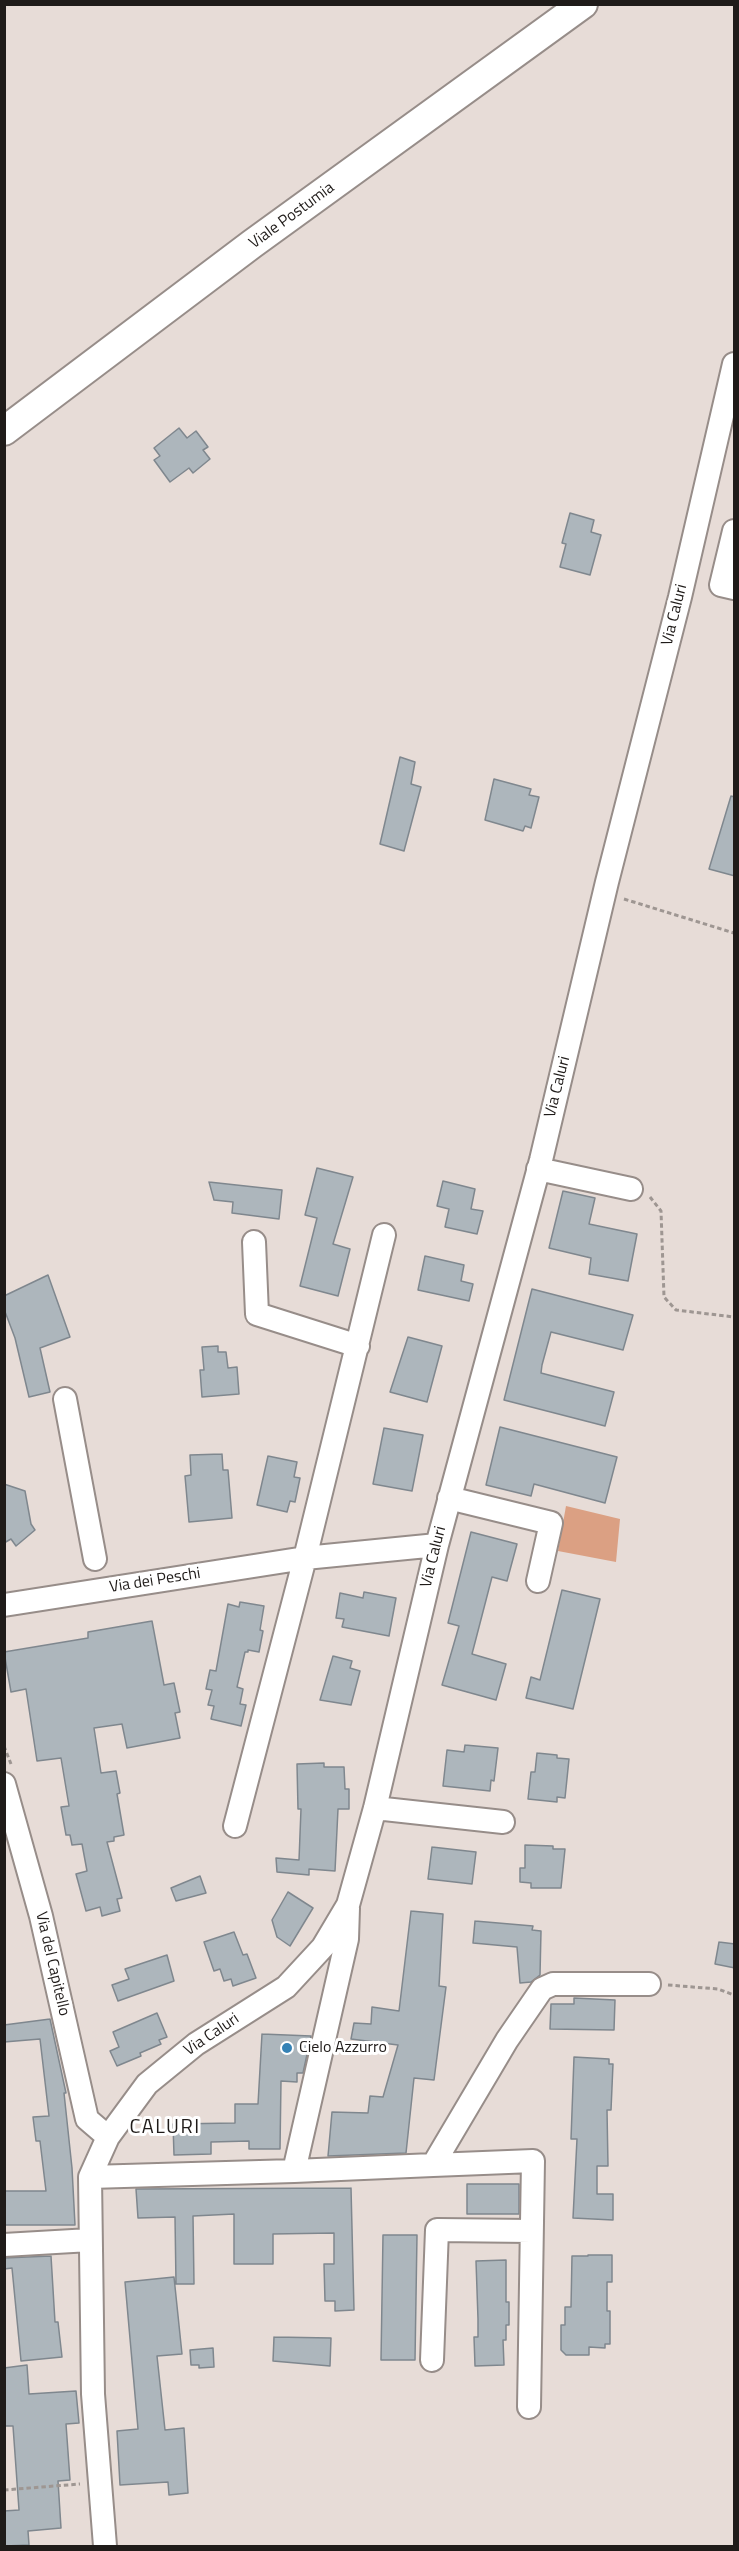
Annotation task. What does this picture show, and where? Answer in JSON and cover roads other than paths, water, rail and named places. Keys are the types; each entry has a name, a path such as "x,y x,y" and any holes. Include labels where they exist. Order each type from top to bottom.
{"main road":[{"name":"Viale Postumia","path":"4,431 262,237 583,4"}],"street":[{"name":"Via Caluri","path":"294,2171 347,1939 348,1905 375,1808 436,1545 538,1169 680,597 735,364"},
{"path":"735,531 721,585 735,588"},
{"path":"538,1169 631,1189"},
{"path":"235,1826 305,1558 384,1235"},
{"path":"254,1242 257,1314 358,1346"},
{"path":"65,1399 95,1559"},
{"path":"449,1498 550,1523 538,1581"},
{"name":"Via dei Peschi","path":"4,1605 305,1558 436,1545"},
{"name":"Via del Capitello","path":"4,1784 41,1916 87,2119 108,2137"},
{"path":"375,1808 503,1822"},
{"name":"Via Caluri","path":"105,2547 93,2394 90,2176 108,2137 147,2084 196,2044 286,1987 323,1947 348,1905"},
{"path":"433,2165 507,2040 542,1989 553,1984 649,1983"},
{"path":"90,2176 294,2171 533,2161 529,2407"},
{"path":"432,2360 437,2230 531,2231"},
{"path":"4,2245 90,2240"}],"place":[{"name":"Cielo Azzurro","path":"287,2048"}],"district":[{"name":"CALURI","path":"165,2128"}]}
